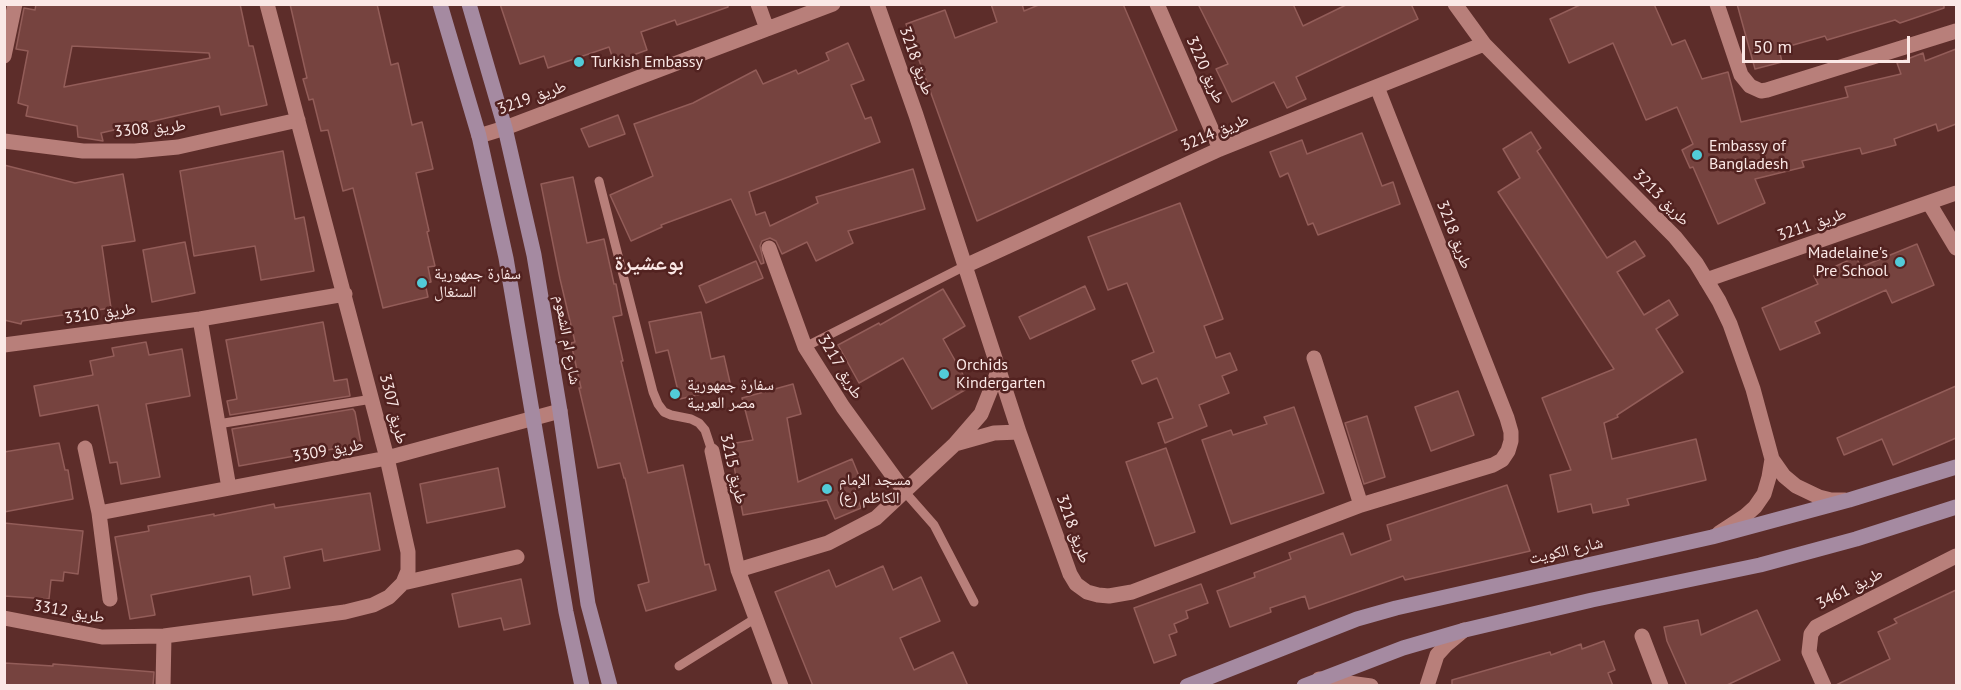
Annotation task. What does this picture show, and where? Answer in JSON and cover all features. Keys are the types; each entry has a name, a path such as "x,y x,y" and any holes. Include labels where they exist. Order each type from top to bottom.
{"main road":[{"path":"440,4 479,136 506,258 566,612 582,686"},
{"name":"شارع ام الشعوم","path":"469,4 505,128 534,255 560,411 588,604 610,686"},
{"name":"شارع الكويت","path":"1187,686 1357,619 1396,608 1712,537 1850,500 1956,467"},
{"path":"1304,686 1403,648 1465,630 1592,600 1760,565 1856,539 1956,507"}],"street":[{"path":"4,56 15,4"},
{"name":"طريق 3307","path":"267,4 387,458 408,552 408,571 403,583"},
{"path":"758,4 767,29"},
{"name":"طريق 3219","path":"479,136 833,4"},
{"name":"طريق 3218","path":"877,4 916,115 1018,432 1070,574 1076,584 1087,592 1098,595 1109,596 1132,592 1361,505 1492,465 1502,460 1508,451 1512,441 1507,418 1377,87"},
{"name":"طريق 3220","path":"1157,4 1220,149"},
{"name":"طريق 3213","path":"1455,4 1484,44 1687,251 1723,309 1742,354 1772,459 1784,476 1796,486 1831,500 1850,500"},
{"path":"1717,4 1741,75 1750,86 1761,90 1956,31"},
{"name":"طريق 3214","path":"965,266 1220,149 1484,44"},
{"name":"طريق 3308","path":"4,141 83,151 135,151 177,147 298,120"},
{"name":"طريق 3211","path":"1706,280 1956,193"},
{"path":"1929,203 1956,248"},
{"name":"طريق 3217","path":"769,248 805,347 843,407 904,491"},
{"name":"طريق 3310","path":"4,345 200,319 345,294"},
{"path":"200,319 229,488"},
{"path":"1314,358 1361,505"},
{"path":"738,570 828,543 876,518 955,444 981,414 999,369"},
{"name":"طريق 3309","path":"99,513 387,458 560,411"},
{"path":"955,444 994,433 1018,432"},
{"path":"85,448 99,513 110,600"},
{"name":"طريق 3215","path":"712,451 738,570 781,686"},
{"name":"طريق 3213","path":"1712,537 1730,527 1755,507 1764,494 1772,459"},
{"name":"طريق 3461","path":"1824,686 1809,652 1811,634 1816,627 1956,556"},
{"path":"163,686 164,636 345,612 373,605 389,597 403,583 517,557"},
{"name":"طريق 3312","path":"4,618 102,637 164,636"},
{"path":"1427,686 1437,655 1465,630"},
{"path":"1642,636 1661,686"},
{"path":"1319,679 1371,686"}],"lane":[{"name":"طريق 3215","path":"599,181 658,404 664,412 699,423 705,430 712,451"},
{"path":"805,347 965,266"},
{"path":"218,424 372,399"},
{"path":"904,491 934,525 974,602"},
{"path":"679,666 756,618"}],"building":[{"path":"36,4 240,4 249,46 253,46 267,105 221,115 219,106 101,133 103,141 78,137 77,126 26,116 28,106 18,103 28,51 16,49 24,8 35,10","holes":["72,46 209,53 210,58 64,87"]},
{"path":"290,4 377,4 391,65 398,63 412,125 422,122 433,169 416,173 435,266 428,267 431,282 425,283 428,297 383,308 353,188 343,191 328,130 321,131 313,99 309,100 303,79 307,78"},
{"path":"500,4 728,4 728,7 677,25 675,20 641,32 647,50 614,62 609,47 548,68 544,56 520,64"},
{"path":"991,4 1022,4 1024,11 1041,4 1123,4 1177,130 977,221 906,24 945,10 955,38 997,22"},
{"path":"1198,4 1293,4 1303,26 1348,4 1411,4 1418,19 1296,77 1306,99 1287,108 1274,82 1232,102 1216,69 1228,64"},
{"path":"1582,4 1654,4 1672,45 1685,40 1702,79 1728,72 1741,122 1848,97 1845,87 1901,74 1897,63 1923,53 1925,61 1956,49 1956,124 1938,131 1936,124 1894,139 1896,145 1862,154 1860,148 1802,161 1804,167 1755,179 1765,203 1718,224 1693,167 1690,168 1682,150 1693,144 1677,107 1646,120 1613,43 1569,63 1550,19"},
{"path":"1737,4 1944,4 1944,8 1900,23 1895,20 1827,40 1825,36 1779,49 1782,62 1755,69"},
{"path":"848,43 864,80 851,85 865,119 871,117 880,142 749,192 756,215 765,212 770,226 818,203 816,197 913,169 925,209 848,231 853,243 816,261 807,242 782,254 776,241 770,238 762,241 760,246 764,263 761,264 731,199 661,225 662,227 631,241 610,195 653,176 634,124 693,103 756,70 763,84 796,70 798,74 829,60 826,53"},
{"path":"618,115 625,134 589,147 581,129"},
{"path":"1531,132 1541,148 1537,151 1607,258 1635,241 1645,256 1617,272 1644,315 1669,300 1678,315 1656,329 1683,372 1617,415 1618,417 1604,423 1612,459 1696,439 1706,480 1627,499 1629,505 1593,513 1591,504 1558,512 1550,475 1571,470 1542,398 1614,369 1498,192 1520,178 1503,149"},
{"path":"1362,133 1382,186 1393,182 1400,204 1318,235 1313,223 1308,225 1288,173 1280,177 1270,152 1302,140 1307,154"},
{"path":"283,151 295,219 304,217 314,271 261,280 255,246 194,256 180,171"},
{"path":"4,165 75,183 123,174 135,241 102,246 111,308 22,321 21,324 4,320"},
{"path":"573,177 587,243 604,239 614,284 616,284 622,315 613,317 623,361 621,361 648,473 683,465 705,565 709,564 716,590 646,611 638,585 649,582 620,463 598,468 579,388 581,388 571,343 575,342 541,184"},
{"path":"1180,203 1223,319 1204,326 1216,358 1230,353 1237,370 1222,376 1229,393 1199,405 1207,426 1165,443 1158,423 1173,418 1157,378 1142,384 1132,361 1154,352 1127,283 1108,290 1088,237"},
{"path":"185,242 195,293 152,302 143,250"},
{"path":"1917,244 1934,285 1892,303 1886,290 1815,322 1820,333 1780,350 1762,308 1818,284 1814,276 1856,257 1861,267"},
{"path":"756,261 763,278 706,303 699,286"},
{"path":"1085,286 1095,309 1030,339 1019,317"},
{"path":"943,289 965,326 943,339 970,387 932,409 903,358 859,383 838,345 879,323 880,325"},
{"path":"701,312 711,359 724,356 731,387 680,399 668,350 656,353 649,322"},
{"path":"323,322 334,381 347,379 350,396 230,415 227,401 237,399 226,340"},
{"path":"146,342 149,355 182,349 190,396 146,404 160,477 121,484 117,462 110,463 98,405 40,416 34,386 93,375 90,361 114,356 112,348"},
{"path":"793,384 801,414 787,418 798,482 852,459 863,486 854,490 861,508 835,519 827,500 743,515 730,444 753,440 742,398"},
{"path":"1956,386 1956,438 1893,465 1882,439 1844,455 1837,438"},
{"path":"1458,391 1474,435 1431,451 1415,407"},
{"path":"1294,407 1324,493 1231,524 1202,440 1231,430 1233,435 1267,424 1264,417"},
{"path":"353,409 361,444 239,466 232,429"},
{"path":"1367,416 1385,477 1364,484 1345,423"},
{"path":"59,443 65,470 68,470 73,499 4,512 4,452"},
{"path":"1166,448 1195,532 1155,546 1126,462"},
{"path":"498,468 505,507 427,523 420,484"},
{"path":"1507,485 1530,551 1405,580 1403,576 1309,609 1305,596 1270,608 1271,612 1230,627 1217,591 1255,577 1254,573 1291,559 1289,553 1343,533 1351,555 1391,540 1387,525"},
{"path":"370,493 380,550 324,561 322,549 284,557 290,588 253,595 250,576 151,595 155,615 130,619 115,537 149,531 148,526 214,514 214,516 274,504 275,508"},
{"path":"4,523 83,531 78,574 64,572 63,581 51,580 49,599 4,596"},
{"path":"883,566 893,590 921,577 940,621 900,638 914,670 953,652 968,686 813,686 775,592 829,570 836,587"},
{"path":"521,579 530,624 504,630 501,618 459,627 452,594"},
{"path":"1201,584 1208,603 1186,611 1188,618 1174,624 1177,632 1169,635 1176,655 1154,663 1134,608"},
{"path":"1956,590 1956,686 1834,686 1890,659 1878,632 1897,623 1894,619"},
{"path":"1757,610 1780,660 1725,686 1687,686 1667,641 1664,627 1698,620 1701,635"},
{"path":"1604,641 1615,670 1608,673 1613,686 1452,686 1452,680 1550,652 1551,655 1581,644 1582,649"},
{"path":"4,663 53,666 53,664 154,672 153,686 4,686"}],"place":[{"name":"Turkish Embassy","path":"579,62"},
{"name":"Embassy of Bangladesh","path":"1697,155"},
{"name":"Madelaine's Pre School","path":"1900,262"},
{"name":"سفارة جمهورية السنغال","path":"422,283"},
{"name":"Orchids Kindergarten","path":"944,374"},
{"name":"سفارة جمهورية مصر العربية","path":"675,394"},
{"name":"مسجد الإمام الكاظم (ع)","path":"827,489"}],"district":[{"name":"بوعشيرة","path":"649,264"}]}
